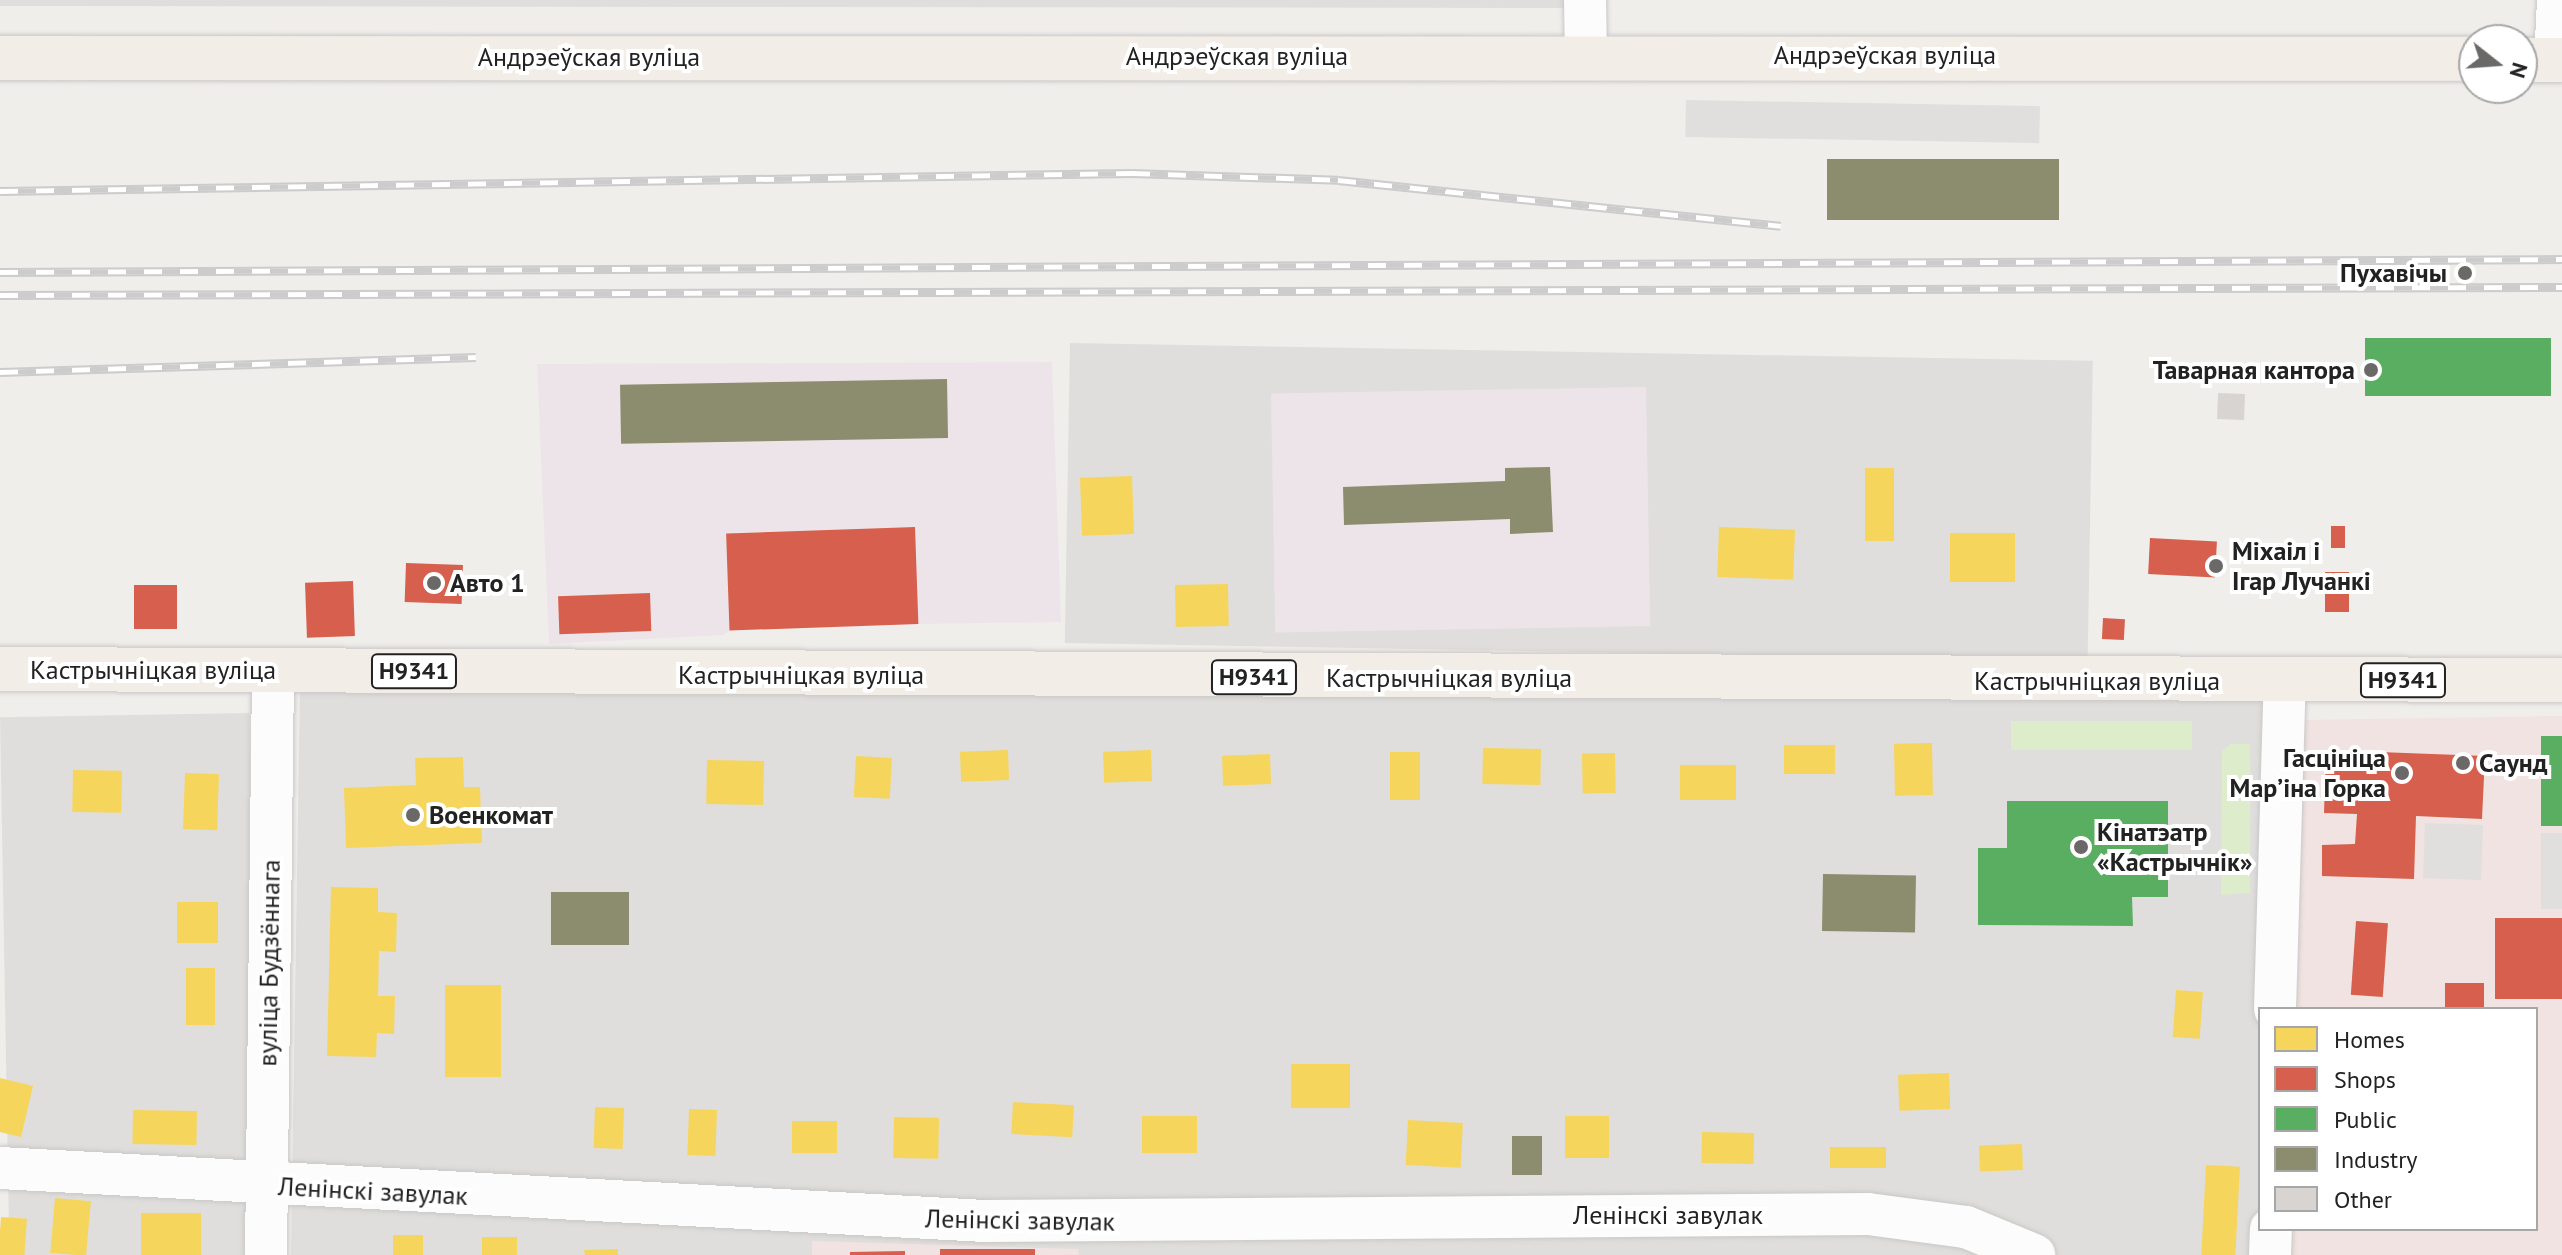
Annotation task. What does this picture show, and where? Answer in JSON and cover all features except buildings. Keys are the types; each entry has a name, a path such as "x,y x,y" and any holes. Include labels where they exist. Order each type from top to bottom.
{"main road":[{"name":"Андрэеўская вуліца","path":"0,58 1586,55 2458,59"},
{"name":"Кастрычніцкая вуліца","path":"0,669 2562,680"}],"street":[{"path":"1585,0 1586,55"},
{"path":"2546,60 2558,0"},
{"name":"вуліца Будзённага","path":"266,1255 273,670"},
{"path":"2275,1007 2285,681"},
{"name":"Ленінскі завулак","path":"0,1168 267,1185 986,1221 1868,1214 1966,1227 2034,1255"},
{"path":"2270,1255 2271,1231"}],"shaded area":[{"path":"0,0 1570,0 1571,8 0,6"},
{"path":"1686,100 2040,106 2039,143 1685,137"},
{"path":"1070,343 2093,361 2088,661 1065,643"},
{"path":"1052,362 1061,622 918,624 914,527 727,533 730,631 723,635 549,644 537,364"},
{"path":"1646,387 1650,626 1275,633 1271,394"},
{"path":"300,689 2266,693 2262,1007 2258,1007 2258,1231 2261,1231 2268,1255 291,1255"},
{"path":"249,713 258,1255 9,1255 0,717"},
{"path":"2562,716 2562,1255 2286,1255 2287,1231 2538,1231 2538,1007 2291,1007 2298,720"},
{"path":"2425,823 2483,825 2481,880 2423,878"},
{"path":"2541,833 2562,833 2562,909 2541,909"},
{"path":"812,1241 1078,1249 1079,1255 812,1255"}],"green space":[{"path":"2011,721 2192,721 2192,750 2011,750"},
{"path":"2231,744 2250,744 2250,893 2221,895 2222,751"}],"railway":[{"path":"0,191 1132,173 1338,180 1781,226"},
{"path":"0,272 2562,259"},
{"path":"0,295 2562,287"},
{"path":"0,372 476,357"}],"place":[{"name":"Пухавічы","path":"2465,273"},
{"name":"Таварная кантора","path":"2371,370"},
{"name":"Міхаіл і Ігар Лучанкі","path":"2216,566"},
{"name":"Авто 1","path":"434,583"},
{"name":"Саунд","path":"2463,763"},
{"name":"Гасцініца Марʼіна Горка","path":"2402,773"},
{"name":"Военкомат","path":"413,815"},
{"name":"Кінатэатр «Кастрычнік»","path":"2081,847"}]}
